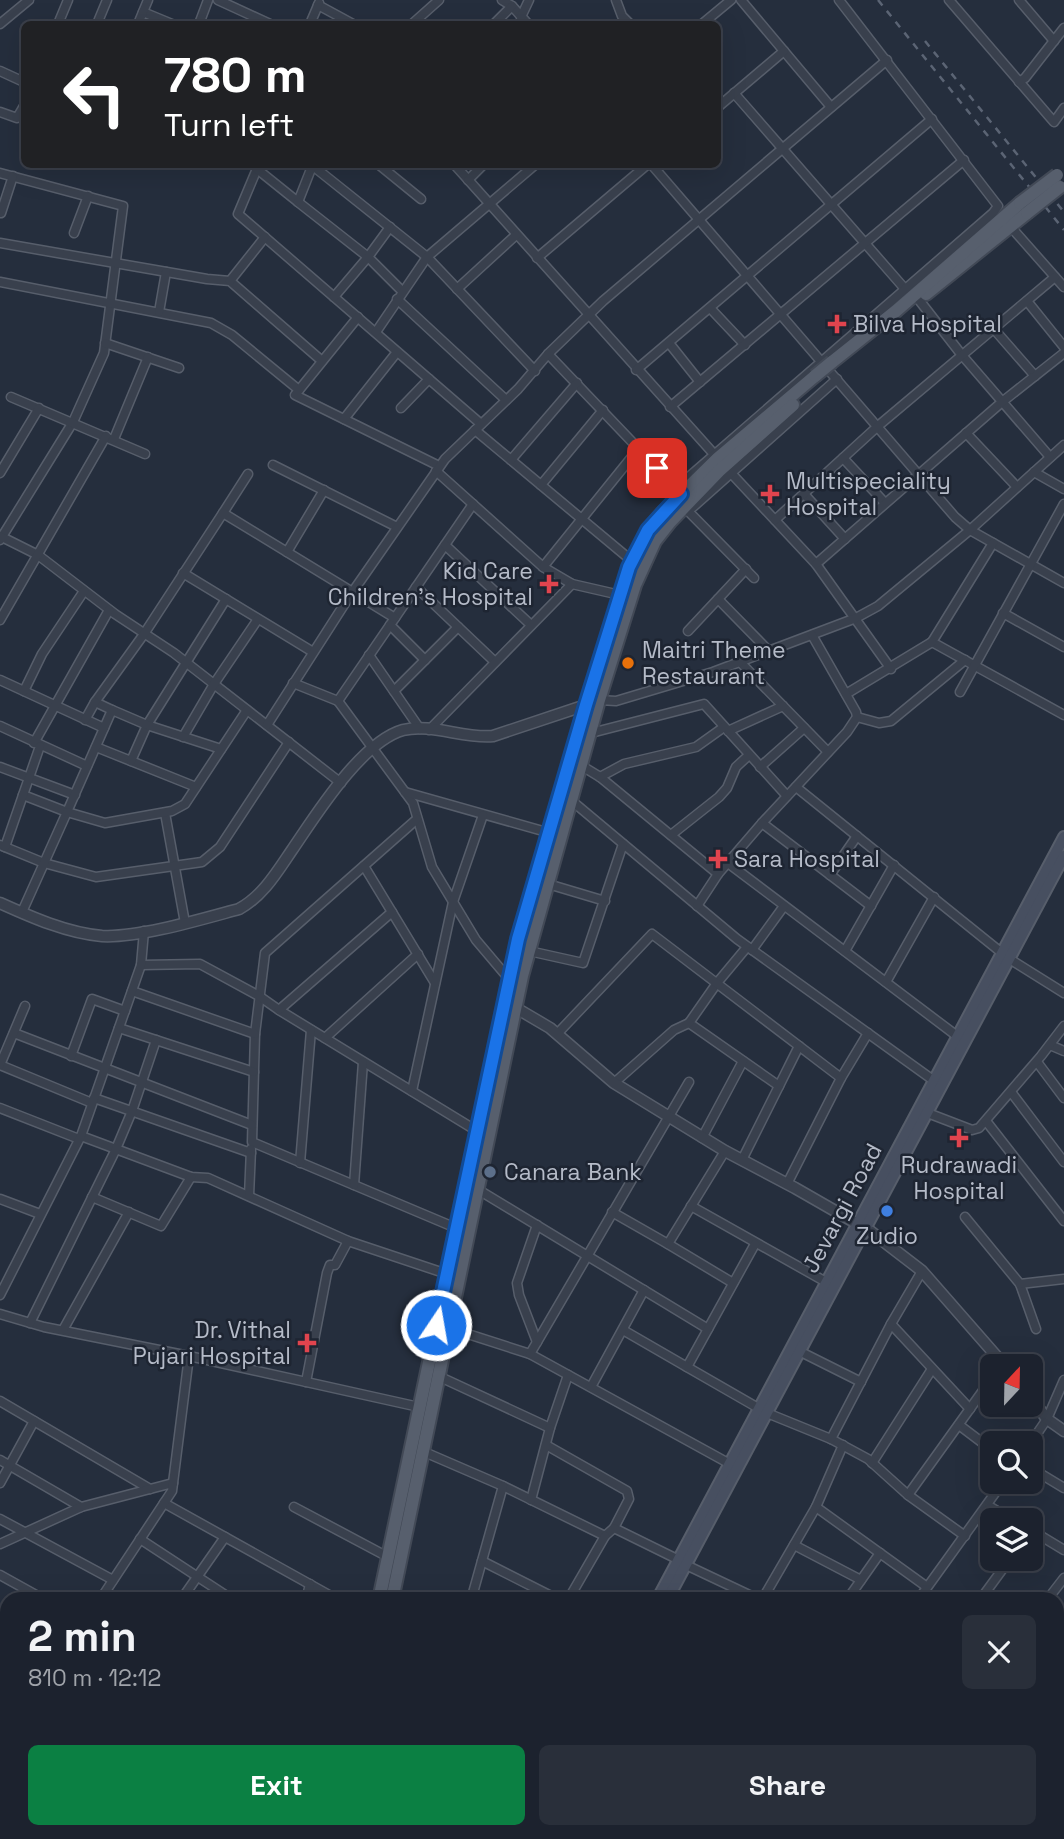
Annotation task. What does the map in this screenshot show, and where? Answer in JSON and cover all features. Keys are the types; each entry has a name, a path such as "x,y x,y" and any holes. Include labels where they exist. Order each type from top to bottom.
{"main road":[{"path":"832,368 896,311 1061,179"},
{"path":"381,1592 419,1407 477,1189 510,1005 509,979 518,939 586,705 632,561 648,530 678,491 1010,226 1023,208"},
{"path":"393,1592 438,1376 447,1274 477,1131 510,1005 529,951 599,701 644,561 655,541 719,471 818,379"},
{"name":"Jevargi Road","path":"662,1592 682,1562 730,1464 762,1410 826,1282 862,1226 923,1111 933,1080 1005,956 1064,837"},
{"path":"923,1111 1005,956 1064,856"},
{"path":"670,1592 682,1562 762,1410 799,1351 862,1226"}],"street":[{"path":"0,24 29,0"},
{"path":"59,21 68,0"},
{"path":"98,21 107,0"},
{"path":"139,21 148,0"},
{"path":"200,21 208,0"},
{"path":"218,0 256,21"},
{"path":"415,21 439,0"},
{"path":"502,0 512,6 525,21"},
{"path":"522,17 529,0"},
{"path":"616,0 622,16 627,21"},
{"path":"706,21 731,0"},
{"path":"741,0 831,107"},
{"path":"754,578 686,509 730,472 905,289 997,210 996,202 839,0"},
{"path":"949,0 1054,122 1064,108"},
{"path":"1019,0 1054,41"},
{"path":"311,21 319,2 348,21"},
{"path":"497,21 512,6"},
{"path":"0,12 15,12"},
{"path":"143,12 165,21"},
{"path":"1019,82 1064,28"},
{"path":"721,104 784,51"},
{"path":"267,725 352,592 438,469 588,316 698,219 887,60"},
{"path":"0,71 21,81"},
{"path":"734,93 905,289"},
{"path":"0,112 17,118 21,111"},
{"path":"636,370 932,119"},
{"path":"670,407 964,160"},
{"path":"258,168 238,214 429,379 511,460 632,561"},
{"path":"259,168 368,257 400,295 506,400"},
{"path":"298,202 312,168"},
{"path":"317,168 427,257 535,371"},
{"path":"383,168 421,199"},
{"path":"458,168 713,453"},
{"path":"468,180 480,168"},
{"path":"376,332 427,257 531,168"},
{"path":"537,258 644,168"},
{"path":"653,168 832,368 955,517 970,530 1064,583"},
{"path":"0,173 122,206 104,353 73,422 0,537 38,555 109,610 186,662 341,783"},
{"path":"1,214 13,176"},
{"path":"74,233 88,196"},
{"path":"334,297 390,226"},
{"path":"1010,226 1064,287"},
{"path":"457,289 516,235"},
{"path":"230,281 265,237"},
{"path":"0,243 230,281 322,361"},
{"path":"159,313 166,272"},
{"path":"775,520 878,426 1055,277"},
{"path":"0,282 202,321 226,330 299,390"},
{"path":"919,300 961,354 1050,457"},
{"path":"1027,301 1064,347"},
{"path":"710,308 745,345"},
{"path":"358,317 295,395 438,469 543,567 572,584 620,594"},
{"path":"993,328 1035,376"},
{"path":"669,342 700,382"},
{"path":"105,343 179,368"},
{"path":"344,419 397,352"},
{"path":"816,564 1002,402 1064,353"},
{"path":"548,354 678,491 713,453 832,368"},
{"path":"0,620 110,437 148,358"},
{"path":"401,408 429,379"},
{"path":"511,460 577,383"},
{"path":"11,397 145,454"},
{"path":"0,473 40,408"},
{"path":"541,485 603,410"},
{"path":"966,433 1017,487"},
{"path":"0,903 74,930 101,936 144,931 239,909 260,894 341,783 372,747 384,738 405,730 493,736 599,701 616,701 740,662 856,618 878,606 970,530 1064,444"},
{"path":"543,567 639,448"},
{"path":"843,458 885,503"},
{"path":"273,465 397,527"},
{"path":"730,472 816,564 891,669"},
{"path":"1034,472 1064,489"},
{"path":"85,720 248,474"},
{"path":"286,552 324,490"},
{"path":"803,494 845,539"},
{"path":"338,701 473,504"},
{"path":"960,692 1064,504"},
{"path":"223,513 352,592 392,622 425,660"},
{"path":"846,694 932,642 993,543"},
{"path":"445,545 531,625"},
{"path":"688,631 746,569"},
{"path":"183,573 313,652"},
{"path":"424,730 572,584"},
{"path":"416,587 495,662"},
{"path":"24,691 42,654 84,591"},
{"path":"131,761 146,724 226,599"},
{"path":"718,599 768,651"},
{"path":"109,610 55,705 37,745 29,778 3,846 44,863 96,877 202,862 220,847 289,742"},
{"path":"1003,613 1064,647"},
{"path":"183,737 214,684 258,619"},
{"path":"394,691 458,627"},
{"path":"812,635 857,717 879,723 891,722 965,660"},
{"path":"932,642 1064,715"},
{"path":"369,655 424,730"},
{"path":"740,662 828,752"},
{"path":"0,680 104,727"},
{"path":"293,683 338,701 405,792 412,803 432,867 476,940 509,979"},
{"path":"95,702 146,724 221,750"},
{"path":"591,733 704,704 787,796"},
{"path":"600,777 619,766 696,747 726,729 783,706"},
{"path":"22,912 112,710"},
{"path":"23,795 105,823 172,811 185,804 247,710"},
{"path":"697,906 718,874 848,732 857,717"},
{"path":"0,726 87,766"},
{"path":"760,767 804,727"},
{"path":"96,747 196,787"},
{"path":"671,835 719,797 727,788 736,767 749,755"},
{"path":"582,766 600,777 718,874"},
{"path":"0,767 75,794"},
{"path":"796,787 1005,956 1064,993"},
{"path":"405,792 550,834"},
{"path":"572,801 750,948 933,1080"},
{"path":"165,813 185,922"},
{"path":"412,1091 453,902 483,814"},
{"path":"249,1196 255,1034 265,953 417,818"},
{"path":"762,823 871,906"},
{"path":"830,874 857,836"},
{"path":"529,951 583,963 623,844"},
{"path":"728,863 957,1036"},
{"path":"845,951 894,865"},
{"path":"364,866 435,983"},
{"path":"548,884 605,901"},
{"path":"886,982 934,897"},
{"path":"614,1083 674,1030 689,1023 717,983 750,948 784,905"},
{"path":"279,1010 392,912"},
{"path":"0,1295 80,1137 141,965 144,931"},
{"path":"557,1034 652,934 841,1078"},
{"path":"325,1038 418,954"},
{"path":"141,965 200,964 259,996 477,1131"},
{"path":"132,991 255,1034"},
{"path":"71,1056 92,999 125,1011"},
{"path":"510,1005 557,1034 614,1083 725,1152 862,1226 922,1271 994,1354"},
{"path":"25,1006 0,1065 93,1100 251,1153"},
{"path":"689,1023 779,1086"},
{"path":"923,1111 972,1130 979,1128 1037,1062 1064,1026"},
{"path":"119,1028 254,1072"},
{"path":"300,1163 311,1030"},
{"path":"14,1033 252,1125"},
{"path":"787,1184 841,1078 868,1033"},
{"path":"30,1323 116,1149 156,1040"},
{"path":"1050,1045 1064,1051"},
{"path":"742,1160 799,1046"},
{"path":"354,1185 363,1062"},
{"path":"702,1138 743,1062"},
{"path":"1037,1062 1064,1098"},
{"path":"530,1354 689,1082"},
{"path":"1011,1092 1064,1162"},
{"path":"0,1108 191,1177 208,1178 348,1241 447,1274"},
{"path":"986,1121 1064,1221"},
{"path":"252,1142 456,1228"},
{"path":"668,1244 725,1152"},
{"path":"92,1197 162,1226 191,1177"},
{"path":"477,1189 708,1329"},
{"path":"0,1199 40,1214"},
{"path":"691,1206 826,1282"},
{"path":"63,1330 129,1212"},
{"path":"612,1212 733,1283"},
{"path":"965,1217 1020,1284 1036,1329"},
{"path":"537,1225 517,1283 537,1342"},
{"path":"306,1382 327,1273 330,1265 335,1265 348,1241"},
{"path":"687,1367 755,1244"},
{"path":"0,1271 10,1275"},
{"path":"831,1438 922,1271"},
{"path":"1020,1284 1064,1279"},
{"path":"591,1387 644,1290"},
{"path":"0,1314 30,1323 419,1407"},
{"path":"891,1324 970,1409"},
{"path":"442,1326 530,1354 730,1464"},
{"path":"623,1330 762,1410 844,1445 872,1463 908,1494 965,1536"},
{"path":"799,1351 861,1382"},
{"path":"105,1592 172,1491 189,1356"},
{"path":"872,1463 932,1368"},
{"path":"531,1500 550,1428 568,1375"},
{"path":"438,1376 550,1428"},
{"path":"1039,1431 1064,1380"},
{"path":"908,1494 980,1395"},
{"path":"0,1401 150,1489"},
{"path":"1043,1414 1064,1431"},
{"path":"0,1483 34,1421"},
{"path":"959,1425 980,1441"},
{"path":"546,1445 627,1491 629,1499 614,1528 605,1536 573,1592"},
{"path":"766,1592 816,1507 844,1445"},
{"path":"422,1451 503,1486 605,1536"},
{"path":"0,1460 81,1507"},
{"path":"1043,1475 1064,1488"},
{"path":"0,1544 81,1507 173,1483"},
{"path":"473,1592 503,1486"},
{"path":"924,1592 995,1494"},
{"path":"164,1503 324,1592"},
{"path":"987,1505 992,1508"},
{"path":"295,1507 388,1557"},
{"path":"816,1507 927,1587"},
{"path":"0,1519 113,1580"},
{"path":"614,1528 744,1592"},
{"path":"186,1592 225,1537"},
{"path":"1043,1538 1064,1550"},
{"path":"140,1539 221,1592"},
{"path":"794,1545 861,1580"},
{"path":"853,1592 880,1553"},
{"path":"482,1560 544,1592"},
{"path":"986,1592 1001,1571"},
{"path":"0,1575 31,1592"},
{"path":"1053,1592 1064,1578"},
{"path":"308,1592 310,1584"}],"railway":[{"path":"878,0 1064,230"},
{"path":"925,41 1064,212"}],"place":[{"name":"Bilva Hospital","path":"837,324"},
{"name":"Multispeciality Hospital","path":"770,494"},
{"name":"Kid Care Children's Hospital","path":"549,584"},
{"name":"Maitri Theme Restaurant","path":"628,663"},
{"name":"Sara Hospital","path":"718,859"},
{"name":"Rudrawadi Hospital","path":"959,1138"},
{"name":"Canara Bank","path":"490,1172"},
{"name":"Zudio","path":"887,1211"},
{"name":"Dr. Vithal Pujari Hospital","path":"307,1343"}],"route":[{"path":"436,1325 518,939 586,705 637,549 648,530 681,494 657,468"}]}
